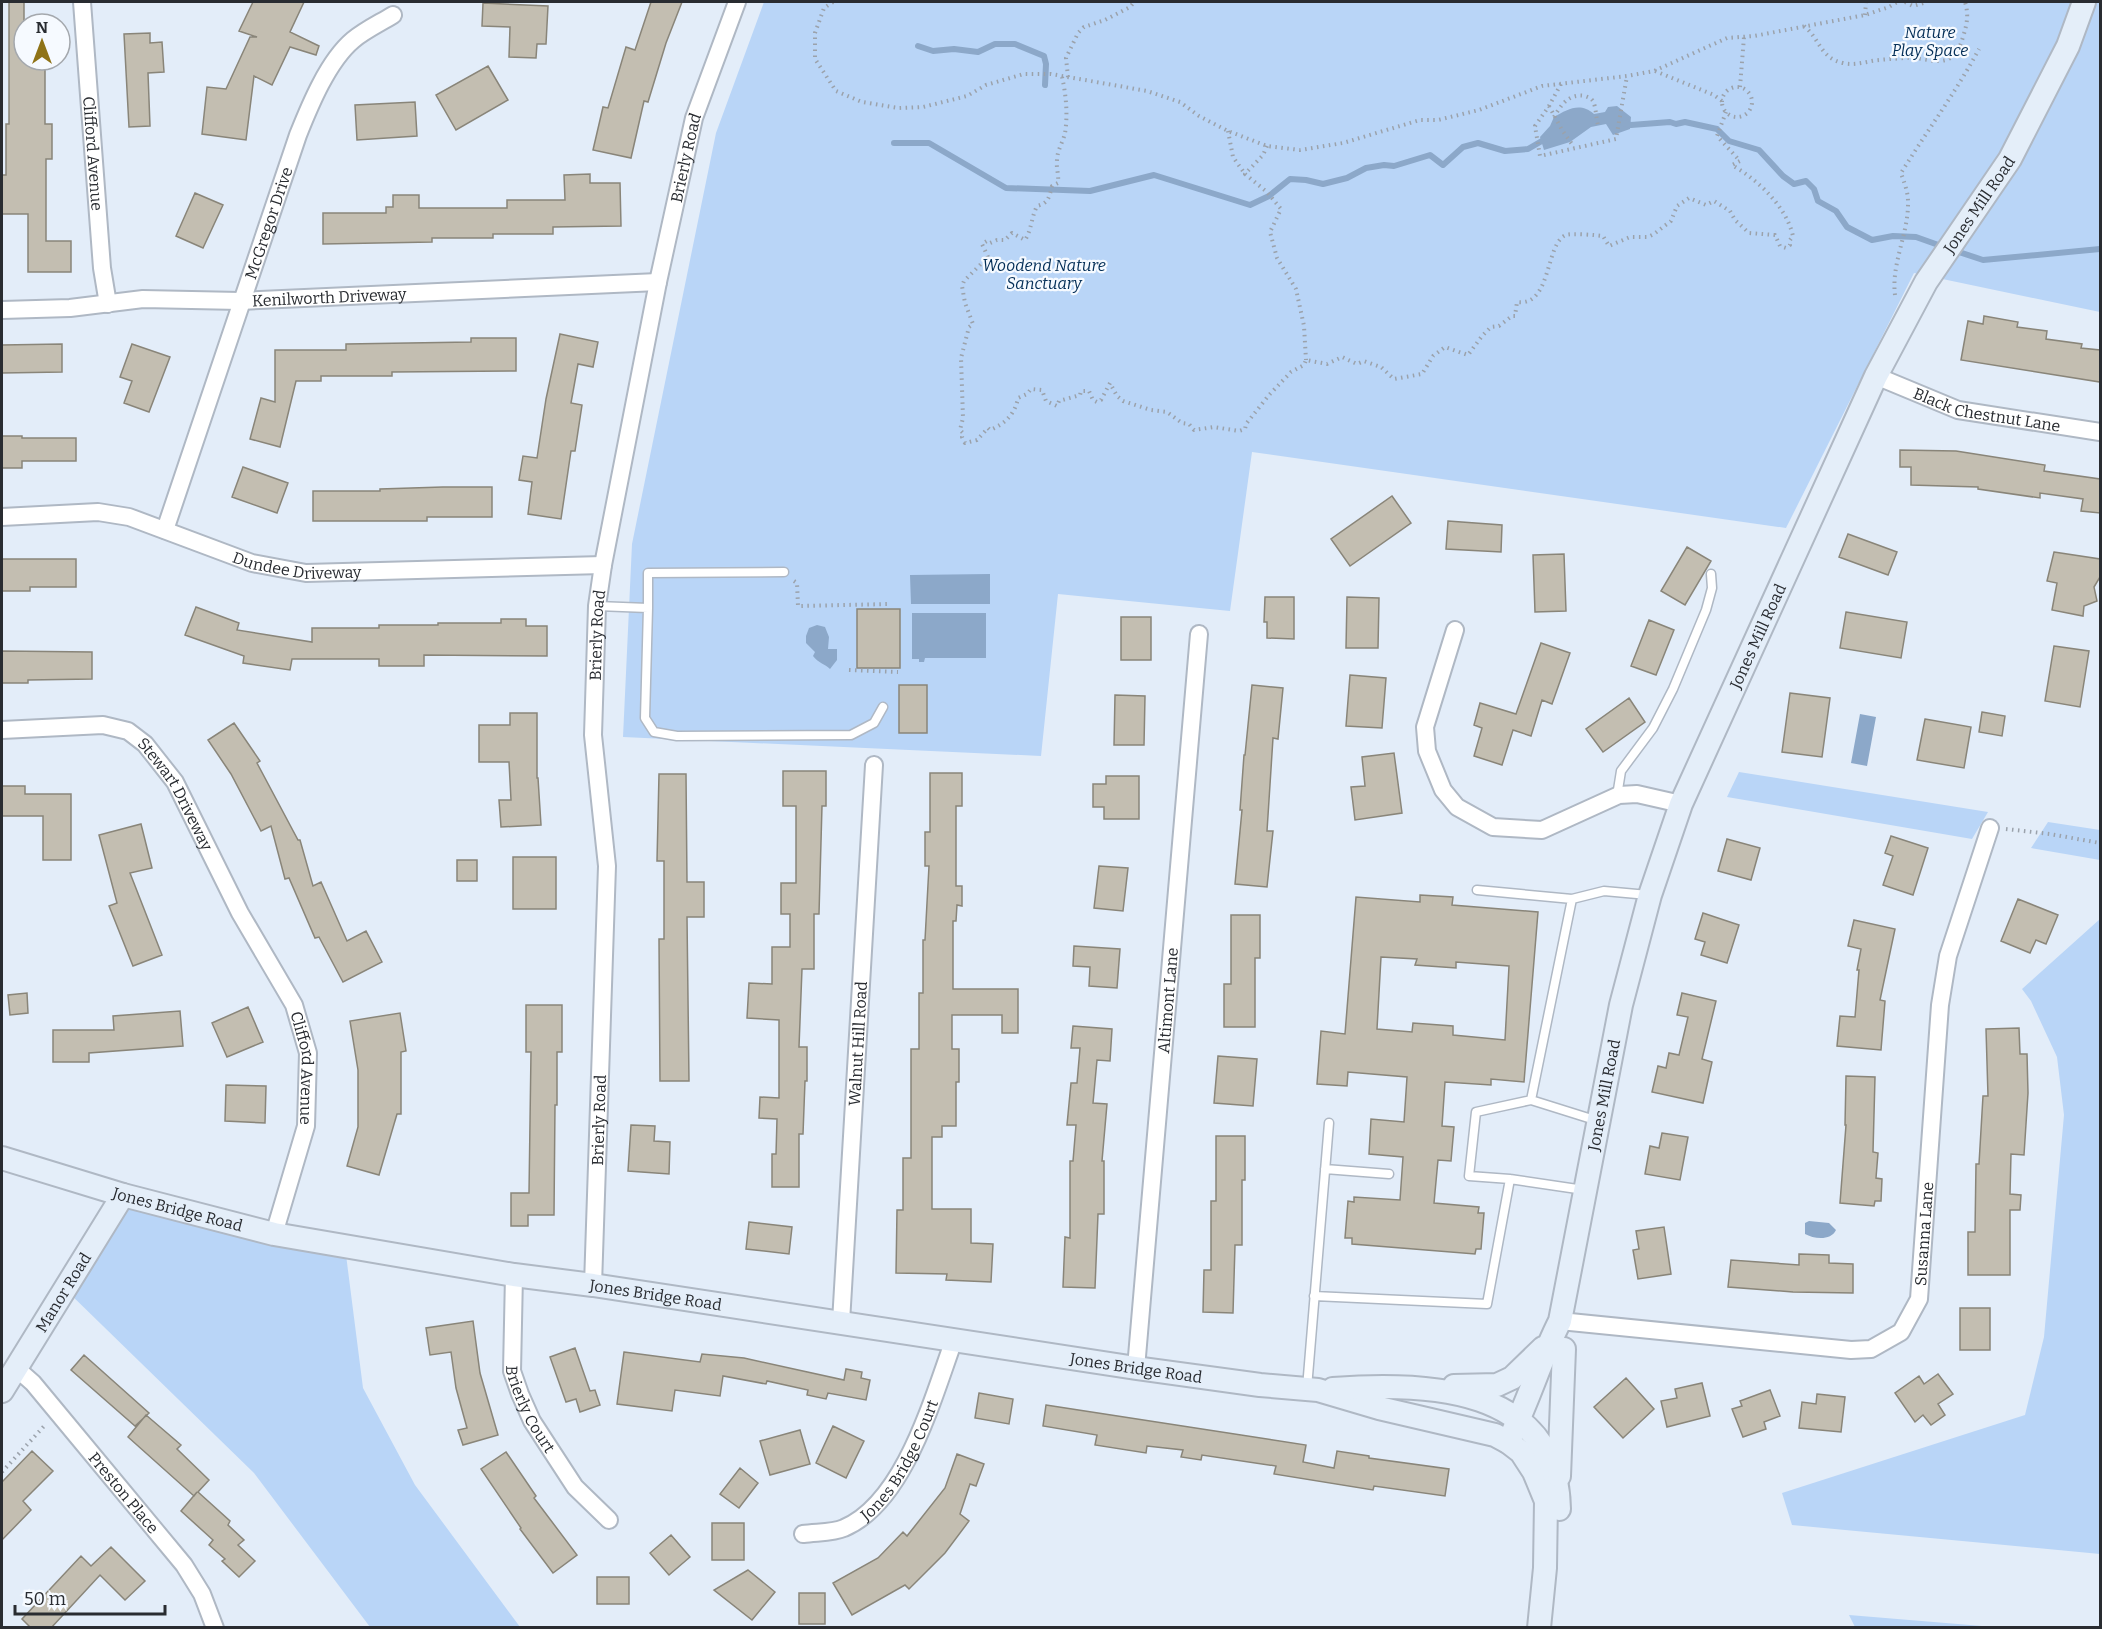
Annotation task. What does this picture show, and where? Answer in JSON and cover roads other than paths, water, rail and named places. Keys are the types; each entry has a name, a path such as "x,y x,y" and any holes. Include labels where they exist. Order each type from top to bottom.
{"main road":[{"name":"Jones Mill Road","path":"1525,1425 1556,1346 1622,1005 1650,895 1681,804 1876,376 1926,282 2010,159 2068,46 2084,2"},
{"name":"Jones Bridge Road","path":"2,1158 123,1195 274,1234 514,1275 1260,1385 1312,1390 1421,1387 1492,1403 1525,1425"},
{"name":"Manor Road","path":"2,1391 123,1195"},
{"path":"1421,1387 1497,1385 1512,1378 1556,1346"},
{"path":"1540,1628 1549,1594 1559,1570 1556,1346"},
{"name":"Jones Bridge Road","path":"1312,1390 1495,1435 1508,1442"},
{"path":"1540,1628 1545,1568 1546,1501 1534,1472 1521,1452 1508,1442 1525,1425 1547,1457 1558,1493"}],"street":[{"name":"Clifford Avenue","path":"82,2 102,268 108,304"},
{"name":"Brierly Road","path":"593,1285 607,866 593,735 597,606 658,282 694,118 737,2"},
{"name":"McGregor Drive","path":"165,530 240,301 298,135 316,93 339,56 353,40 393,15"},
{"name":"Kenilworth Driveway","path":"2,310 70,308 143,299 240,301 658,282"},
{"name":"Black Chestnut Lane","path":"1876,376 1958,410 2100,432"},
{"name":"Dundee Driveway","path":"2,517 98,512 129,517 252,563 306,573 603,565"},
{"path":"1455,630 1425,727 1427,751 1443,790 1457,807 1493,827 1542,830 1617,796 1637,794 1681,804"},
{"name":"Altimont Lane","path":"1136,1368 1199,634"},
{"name":"Stewart Driveway","path":"2,730 103,725 128,731 145,744 175,782 240,913"},
{"name":"Walnut Hill Road","path":"841,1322 874,765"},
{"name":"Susanna Lane","path":"1560,1321 1851,1350 1871,1349 1901,1332 1918,1299 1940,1005 1948,956 1990,828"},
{"name":"Clifford Avenue","path":"240,913 294,1005 308,1053 306,1126 274,1234"},
{"name":"Brierly Court","path":"514,1275 512,1371 520,1394 532,1421 575,1487 609,1520"},
{"name":"Jones Bridge Court","path":"803,1534 843,1529 862,1518 888,1491 916,1443 954,1340"},
{"name":"Preston Place","path":"16,1368 33,1383 184,1565 202,1594 215,1628"}],"lane":[{"path":"784,572 648,573 645,718 654,732 677,736 851,735 874,723 883,707"},
{"path":"1617,796 1622,771 1653,728 1673,689 1698,630 1712,588 1711,574"},
{"path":"597,606 648,608"},
{"path":"1476,890 1572,899 1604,891 1650,895"},
{"path":"1531,1101 1572,899"},
{"path":"1585,1190 1510,1179 1469,1176 1476,1113 1531,1101 1599,1121"},
{"path":"1312,1390 1314,1296 1329,1123"},
{"path":"1325,1169 1389,1174"},
{"path":"1314,1296 1487,1304 1510,1179"}],"waterway":[{"path":"918,46 933,51 954,49 978,52 995,44 1015,44 1044,56 1045,85"},
{"path":"1623,123 1631,125 1685,122 1717,129 1729,141 1759,150 1783,176 1794,184 1806,181 1814,189 1818,201 1836,211 1847,227 1872,240 1893,236 1916,237 1944,247"},
{"path":"894,143 929,143 1006,188 1090,191 1154,175 1250,205 1269,196 1290,179 1323,184 1347,178 1366,168 1394,166 1430,155 1443,165 1463,147 1478,143 1505,151 1528,149 1547,138"},
{"path":"1953,250 1983,260 2100,249"}],"park label":[{"name":"Nature Play Space","path":"1930,41"},
{"name":"Woodend Nature Sanctuary","path":"1044,274"}]}
